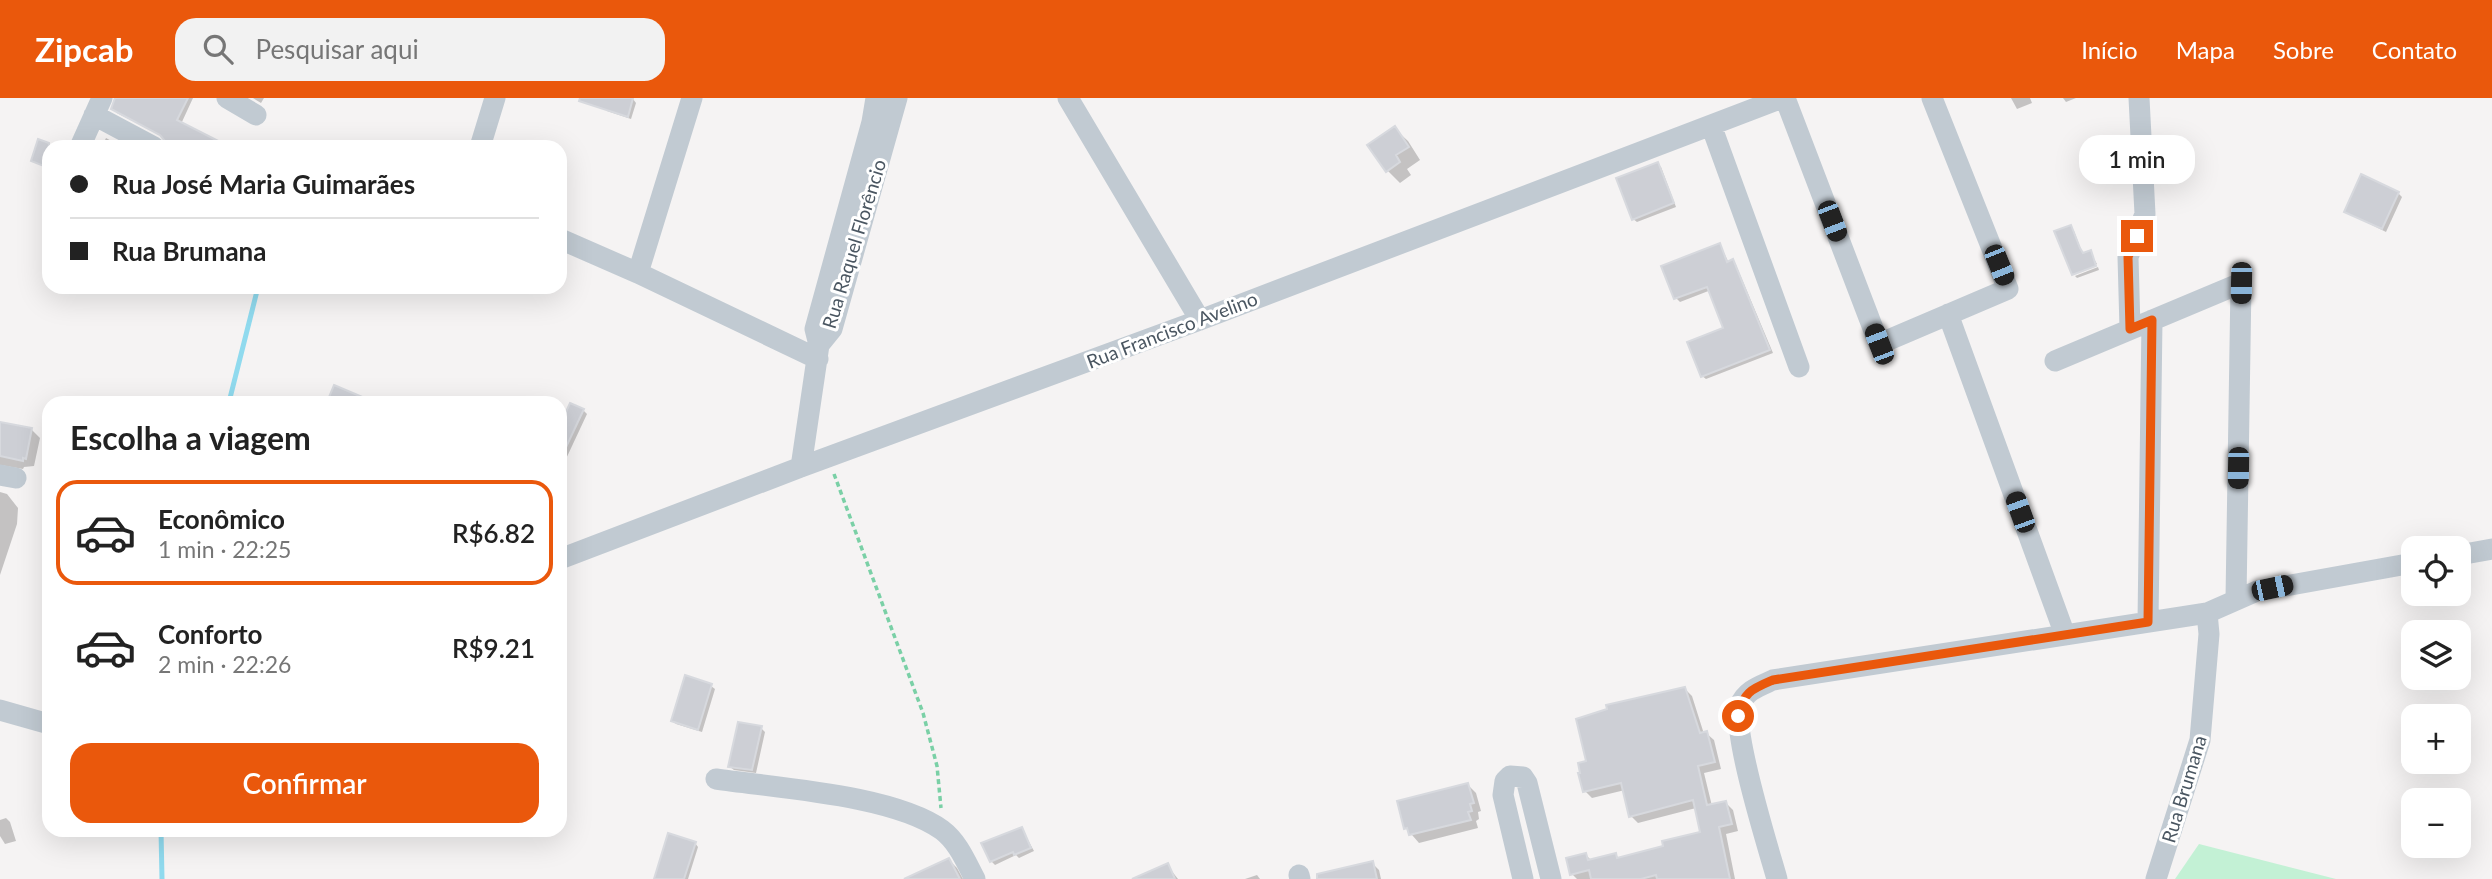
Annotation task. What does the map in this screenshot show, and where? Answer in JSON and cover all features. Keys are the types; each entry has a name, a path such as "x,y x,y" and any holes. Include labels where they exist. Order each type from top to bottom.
{"street":[{"path":"227,98 256,115"},
{"path":"482,140 495,98"},
{"path":"638,273 692,98"},
{"name":"Rua Raquel Florêncio","path":"819,352 815,329 872,122 876,98"},
{"name":"Rua Raquel Florêncio","path":"819,352 832,329 897,98"},
{"path":"1068,98 1200,320"},
{"path":"1783,98 1879,344 2008,289 1932,98"},
{"name":"Rua Francisco Avelino","path":"567,556 827,457 1200,320 1783,98"},
{"path":"2130,329 2128,257 2145,214 2139,98"},
{"path":"83,140 98,107 144,140"},
{"path":"1711,125 1799,367"},
{"path":"567,242 819,352 801,467"},
{"path":"2055,361 2241,283 2236,599"},
{"path":"1948,314 2065,635"},
{"path":"2148,622 2152,320"},
{"path":"2471,553 2492,549"},
{"path":"1776,879 1738,730 1738,716 1746,694 1773,680 2207,613 2257,591 2401,565"},
{"name":"Rua Brumana","path":"2156,879 2200,740 2209,634 2207,613"},
{"path":"0,710 42,722"},
{"path":"1523,879 1503,795 1505,781 1516,775 1523,777 1527,783 1551,879"},
{"path":"716,779 851,798 891,807 924,819 943,831 957,845 975,879"}],"path":[{"path":"827,457 923,713 937,766 943,831"}],"green space":[{"path":"2199,844 2336,879 2175,879"}],"building":[{"path":"115,98 188,98 177,120 216,140 164,140 160,135 111,109"},
{"path":"580,98 633,98 628,117 579,101"},
{"path":"1395,126 1409,147 1396,155 1400,162 1386,172 1367,145"},
{"path":"38,139 42,140 42,165 31,161"},
{"path":"1658,162 1674,203 1632,220 1616,178"},
{"path":"2361,174 2399,192 2382,229 2344,212"},
{"path":"2071,225 2083,253 2091,250 2096,266 2072,275 2054,231"},
{"path":"1720,243 1727,262 1733,259 1770,350 1701,377 1687,342 1723,328 1707,287 1674,299 1661,266"},
{"path":"334,385 360,396 329,396"},
{"path":"570,403 584,409 567,445 567,410"},
{"path":"0,422 32,428 26,459 23,458 23,461 0,456"},
{"path":"685,675 712,684 698,730 671,721"},
{"path":"1685,687 1700,733 1707,731 1715,762 1698,766 1707,805 1726,801 1732,824 1719,827 1730,879 1657,879 1656,875 1641,879 1591,879 1589,870 1570,875 1566,858 1586,853 1588,860 1616,853 1617,858 1663,846 1662,841 1700,832 1693,800 1629,817 1621,783 1583,792 1578,773 1578,763 1586,761 1576,719 1607,709 1606,705"},
{"path":"738,722 762,726 752,770 728,767"},
{"path":"1468,783 1474,803 1470,804 1472,811 1468,812 1471,820 1409,835 1407,828 1404,829 1397,801"},
{"path":"1022,827 1031,848 990,862 981,843"},
{"path":"668,833 696,842 684,879 654,879"},
{"path":"949,858 960,879 904,879"},
{"path":"1373,861 1377,879 1317,879 1317,874"},
{"path":"1168,863 1175,879 1132,879"}],"waterway":[{"path":"231,396 256,294"},
{"path":"161,837 162,879"}],"route":[{"path":"1738,716 1746,694 1773,680 2148,622 2152,320 2130,329 2128,257 2137,236"}]}
